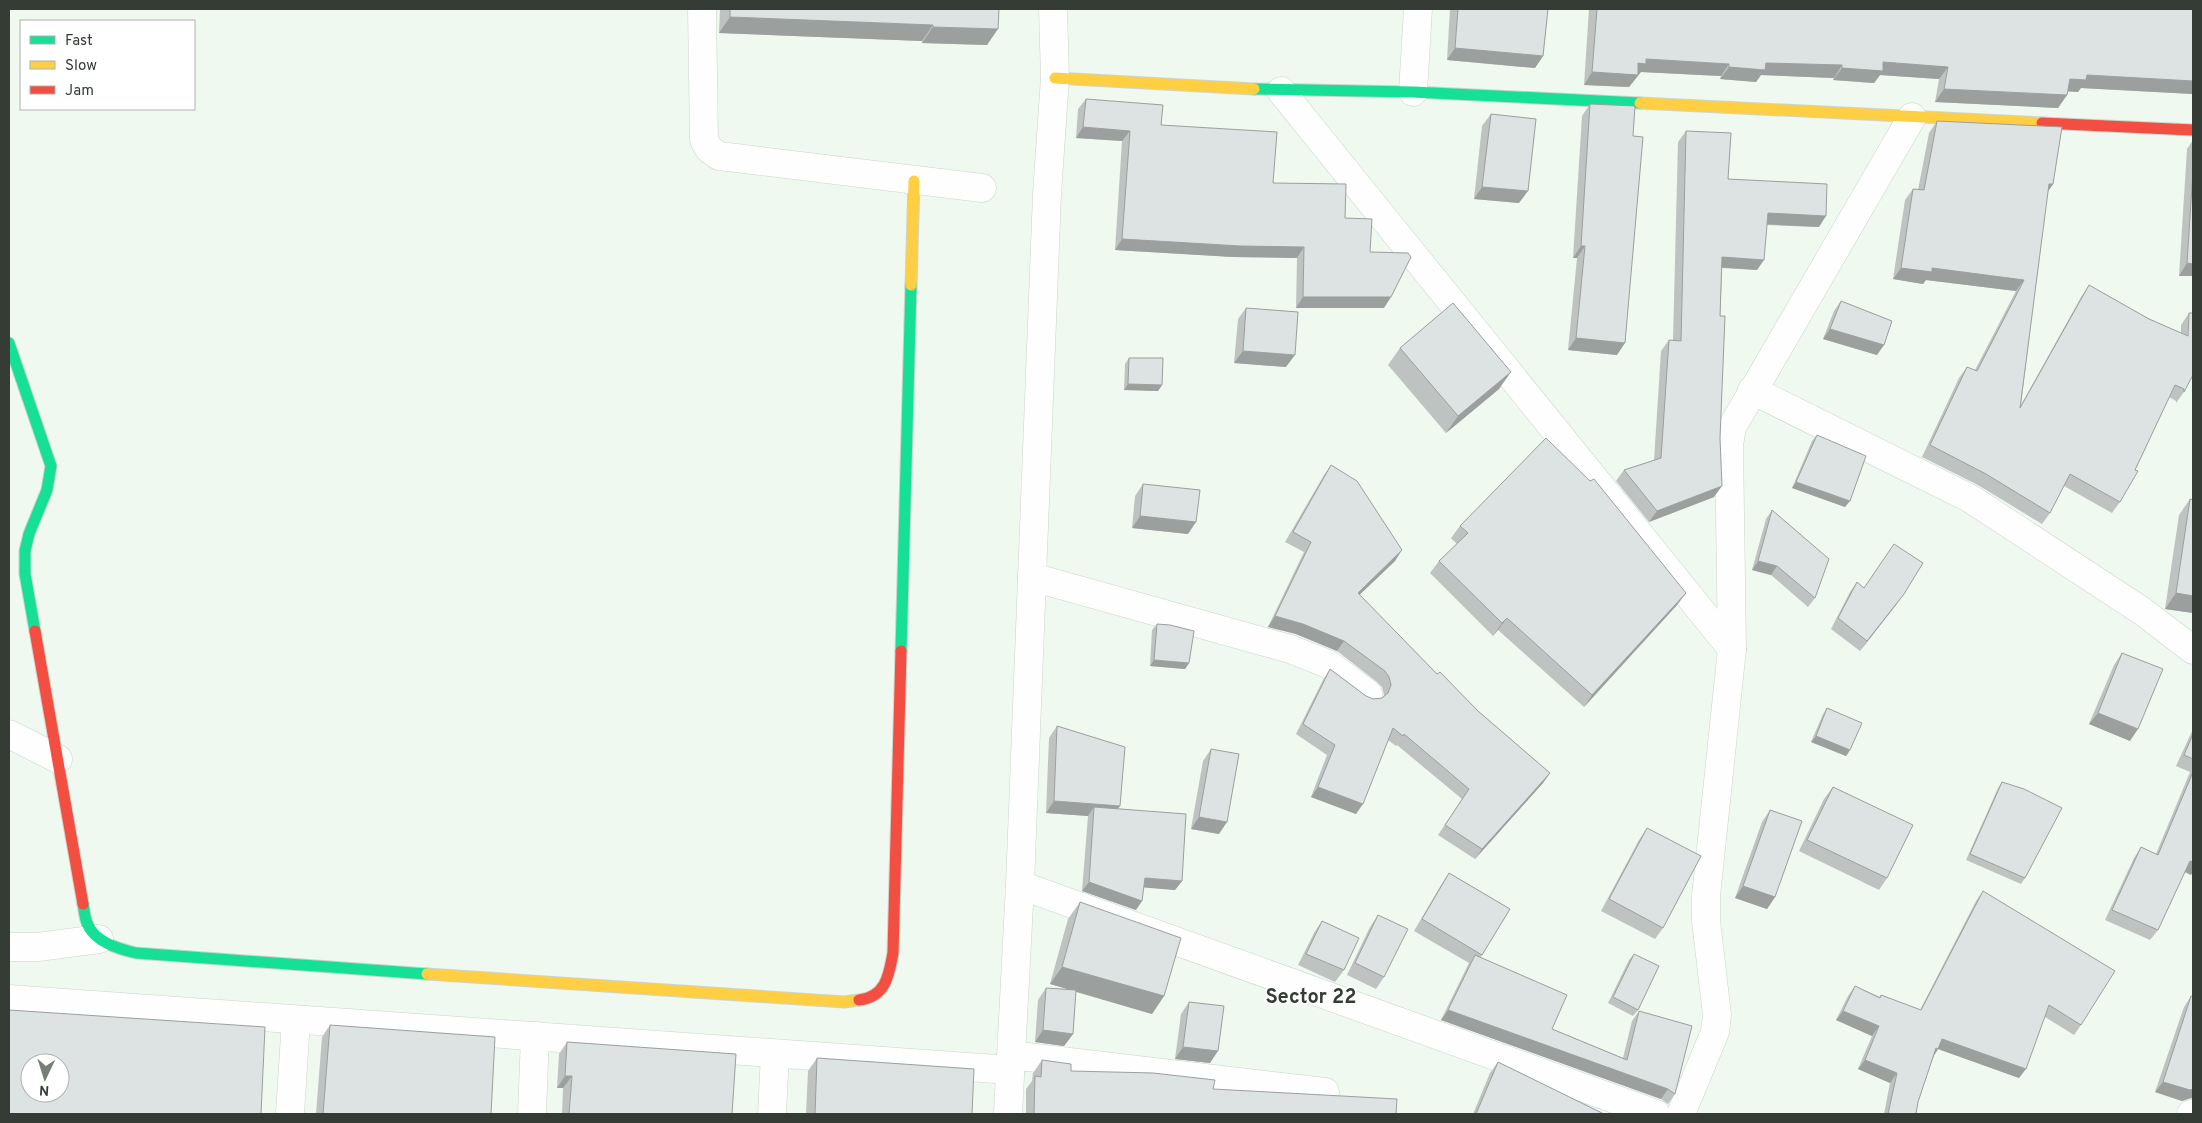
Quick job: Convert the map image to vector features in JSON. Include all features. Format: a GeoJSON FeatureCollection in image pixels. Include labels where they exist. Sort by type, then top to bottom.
{"type":"FeatureCollection","features":[{"type":"Feature","properties":{"kind":"street"},"geometry":{"type":"LineString","coordinates":[[702,9],[704,140],[709,149],[719,156],[982,188]]}},
{"type":"Feature","properties":{"kind":"street"},"geometry":{"type":"LineString","coordinates":[[1008,1114],[1020,884],[1047,204],[1055,78],[1053,9]]}},
{"type":"Feature","properties":{"kind":"street"},"geometry":{"type":"LineString","coordinates":[[1414,92],[1418,9]]}},
{"type":"Feature","properties":{"kind":"street"},"geometry":{"type":"LineString","coordinates":[[1055,78],[1281,91],[1414,92],[2193,130]]}},
{"type":"Feature","properties":{"kind":"street"},"geometry":{"type":"LineString","coordinates":[[1281,91],[1732,649]]}},
{"type":"Feature","properties":{"kind":"street"},"geometry":{"type":"LineString","coordinates":[[1681,1114],[1715,1032],[1718,1015],[1706,921],[1706,896],[1732,649],[1730,445],[1732,427],[1912,116]]}},
{"type":"Feature","properties":{"kind":"street"},"geometry":{"type":"LineString","coordinates":[[9,343],[51,466],[52,477],[48,490],[30,530],[24,550],[25,574],[87,924],[99,939],[121,950],[146,956],[844,1002],[870,999],[887,983],[893,953],[914,181]]}},
{"type":"Feature","properties":{"kind":"street"},"geometry":{"type":"LineString","coordinates":[[1752,390],[1971,499],[2142,611],[2193,650]]}},
{"type":"Feature","properties":{"kind":"street"},"geometry":{"type":"LineString","coordinates":[[1032,577],[1290,649],[1328,664],[1368,694]]}},
{"type":"Feature","properties":{"kind":"street"},"geometry":{"type":"LineString","coordinates":[[9,734],[58,759]]}},
{"type":"Feature","properties":{"kind":"street"},"geometry":{"type":"LineString","coordinates":[[1020,884],[1656,1114]]}},
{"type":"Feature","properties":{"kind":"street"},"geometry":{"type":"LineString","coordinates":[[9,947],[38,947],[99,939]]}},
{"type":"Feature","properties":{"kind":"street"},"geometry":{"type":"LineString","coordinates":[[9,999],[775,1054],[1011,1062],[1326,1092]]}},
{"type":"Feature","properties":{"kind":"street"},"geometry":{"type":"LineString","coordinates":[[290,1114],[296,1020]]}},
{"type":"Feature","properties":{"kind":"street"},"geometry":{"type":"LineString","coordinates":[[532,1114],[536,1036]]}},
{"type":"Feature","properties":{"kind":"street"},"geometry":{"type":"LineString","coordinates":[[772,1114],[775,1054]]}},
{"type":"Feature","properties":{"kind":"building"},"geometry":{"type":"Polygon","coordinates":[[[730,9],[999,9],[998,29],[730,17],[730,9]]]}},
{"type":"Feature","properties":{"kind":"building"},"geometry":{"type":"Polygon","coordinates":[[[1458,9],[1548,9],[1543,56],[1455,48],[1458,9]]]}},
{"type":"Feature","properties":{"kind":"building"},"geometry":{"type":"Polygon","coordinates":[[[1597,9],[2193,9],[2193,81],[2087,75],[2086,80],[2070,79],[2067,95],[1944,89],[1948,67],[1883,62],[1883,71],[1842,68],[1842,65],[1766,63],[1765,70],[1729,67],[1729,64],[1646,59],[1646,64],[1638,63],[1638,75],[1592,72],[1597,9]]]}},
{"type":"Feature","properties":{"kind":"building"},"geometry":{"type":"Polygon","coordinates":[[[1086,99],[1163,105],[1161,125],[1277,132],[1273,183],[1346,184],[1345,218],[1372,219],[1370,252],[1408,253],[1411,257],[1391,297],[1303,297],[1304,247],[1240,246],[1122,239],[1130,131],[1083,127],[1086,99]]]}},
{"type":"Feature","properties":{"kind":"building"},"geometry":{"type":"Polygon","coordinates":[[[1590,104],[1635,106],[1633,136],[1643,137],[1625,343],[1576,338],[1585,246],[1581,246],[1590,104]]]}},
{"type":"Feature","properties":{"kind":"building"},"geometry":{"type":"Polygon","coordinates":[[[1491,114],[1536,119],[1528,191],[1482,187],[1491,114]]]}},
{"type":"Feature","properties":{"kind":"building"},"geometry":{"type":"Polygon","coordinates":[[[1937,121],[2062,127],[2053,184],[2049,184],[2020,408],[2089,285],[2149,319],[2188,336],[2189,313],[2193,313],[2193,375],[2184,392],[2184,389],[2175,385],[2135,470],[2138,471],[2120,502],[2070,474],[2050,513],[1986,474],[1930,445],[1967,367],[1977,371],[2024,280],[1932,268],[1932,272],[1901,268],[1913,189],[1924,190],[1937,121]]]}},
{"type":"Feature","properties":{"kind":"building"},"geometry":{"type":"Polygon","coordinates":[[[1686,131],[1731,133],[1728,179],[1827,184],[1826,216],[1768,213],[1764,260],[1722,257],[1720,316],[1725,316],[1720,438],[1722,486],[1657,511],[1624,470],[1661,458],[1669,340],[1681,341],[1686,131]]]}},
{"type":"Feature","properties":{"kind":"building"},"geometry":{"type":"Polygon","coordinates":[[[2193,171],[2193,264],[2187,263],[2193,171]]]}},
{"type":"Feature","properties":{"kind":"building"},"geometry":{"type":"Polygon","coordinates":[[[1841,301],[1892,321],[1884,345],[1830,329],[1841,301]]]}},
{"type":"Feature","properties":{"kind":"building"},"geometry":{"type":"Polygon","coordinates":[[[1453,303],[1511,372],[1458,416],[1400,348],[1453,303]]]}},
{"type":"Feature","properties":{"kind":"building"},"geometry":{"type":"Polygon","coordinates":[[[1246,308],[1298,312],[1295,355],[1243,351],[1246,308]]]}},
{"type":"Feature","properties":{"kind":"building"},"geometry":{"type":"Polygon","coordinates":[[[1129,358],[1163,358],[1162,385],[1128,384],[1129,358]]]}},
{"type":"Feature","properties":{"kind":"building"},"geometry":{"type":"Polygon","coordinates":[[[1817,435],[1866,456],[1850,501],[1796,482],[1817,435]]]}},
{"type":"Feature","properties":{"kind":"building"},"geometry":{"type":"Polygon","coordinates":[[[1546,438],[1590,481],[1594,479],[1686,593],[1592,695],[1507,618],[1502,623],[1439,561],[1468,533],[1460,526],[1546,438]]]}},
{"type":"Feature","properties":{"kind":"building"},"geometry":{"type":"Polygon","coordinates":[[[1331,465],[1357,481],[1402,550],[1358,593],[1437,674],[1440,672],[1478,711],[1550,773],[1482,849],[1445,825],[1469,789],[1404,734],[1403,736],[1393,728],[1363,804],[1318,787],[1335,745],[1303,724],[1330,669],[1366,696],[1373,699],[1382,698],[1388,693],[1391,685],[1385,671],[1344,641],[1303,624],[1275,616],[1311,542],[1293,532],[1331,465]]]}},
{"type":"Feature","properties":{"kind":"building"},"geometry":{"type":"Polygon","coordinates":[[[1143,484],[1200,490],[1196,522],[1140,516],[1143,484]]]}},
{"type":"Feature","properties":{"kind":"building"},"geometry":{"type":"Polygon","coordinates":[[[2190,499],[2193,500],[2193,596],[2176,593],[2190,499]]]}},
{"type":"Feature","properties":{"kind":"building"},"geometry":{"type":"Polygon","coordinates":[[[1772,510],[1829,559],[1815,598],[1777,566],[1758,561],[1772,510]]]}},
{"type":"Feature","properties":{"kind":"building"},"geometry":{"type":"Polygon","coordinates":[[[1894,544],[1923,563],[1904,594],[1867,641],[1838,618],[1857,582],[1864,588],[1894,544]]]}},
{"type":"Feature","properties":{"kind":"building"},"geometry":{"type":"Polygon","coordinates":[[[1157,624],[1194,631],[1189,663],[1154,660],[1157,624]]]}},
{"type":"Feature","properties":{"kind":"building"},"geometry":{"type":"Polygon","coordinates":[[[2122,653],[2163,669],[2138,729],[2098,713],[2122,653]]]}},
{"type":"Feature","properties":{"kind":"building"},"geometry":{"type":"Polygon","coordinates":[[[1827,708],[1862,723],[1850,750],[1816,736],[1827,708]]]}},
{"type":"Feature","properties":{"kind":"building"},"geometry":{"type":"Polygon","coordinates":[[[1057,726],[1125,747],[1120,806],[1054,801],[1057,726]]]}},
{"type":"Feature","properties":{"kind":"building"},"geometry":{"type":"Polygon","coordinates":[[[2193,734],[2193,759],[2184,755],[2193,734]]]}},
{"type":"Feature","properties":{"kind":"building"},"geometry":{"type":"Polygon","coordinates":[[[1211,749],[1239,754],[1227,822],[1199,817],[1211,749]]]}},
{"type":"Feature","properties":{"kind":"building"},"geometry":{"type":"Polygon","coordinates":[[[2193,772],[2193,862],[2190,861],[2158,930],[2112,910],[2141,847],[2158,855],[2193,772]]]}},
{"type":"Feature","properties":{"kind":"building"},"geometry":{"type":"Polygon","coordinates":[[[2002,782],[2024,789],[2062,808],[2025,878],[1970,854],[2002,782]]]}},
{"type":"Feature","properties":{"kind":"building"},"geometry":{"type":"Polygon","coordinates":[[[1833,787],[1913,825],[1887,878],[1807,840],[1833,787]]]}},
{"type":"Feature","properties":{"kind":"building"},"geometry":{"type":"Polygon","coordinates":[[[1094,807],[1186,814],[1182,881],[1145,878],[1142,901],[1089,882],[1094,807]]]}},
{"type":"Feature","properties":{"kind":"building"},"geometry":{"type":"Polygon","coordinates":[[[1770,810],[1802,821],[1775,897],[1743,886],[1770,810]]]}},
{"type":"Feature","properties":{"kind":"building"},"geometry":{"type":"Polygon","coordinates":[[[1647,828],[1701,856],[1663,928],[1609,899],[1647,828]]]}},
{"type":"Feature","properties":{"kind":"building"},"geometry":{"type":"Polygon","coordinates":[[[1449,873],[1510,909],[1482,955],[1422,919],[1449,873]]]}},
{"type":"Feature","properties":{"kind":"building"},"geometry":{"type":"Polygon","coordinates":[[[1983,891],[2115,971],[2081,1025],[2049,1005],[2026,1069],[1942,1039],[1938,1049],[1936,1048],[1918,1102],[1916,1114],[1888,1114],[1897,1073],[1865,1060],[1879,1026],[1843,1011],[1855,986],[1880,998],[1881,995],[1921,1010],[1983,891]]]}},
{"type":"Feature","properties":{"kind":"building"},"geometry":{"type":"Polygon","coordinates":[[[1080,902],[1181,938],[1164,996],[1062,967],[1080,902]]]}},
{"type":"Feature","properties":{"kind":"building"},"geometry":{"type":"Polygon","coordinates":[[[1378,915],[1408,929],[1384,977],[1355,963],[1378,915]]]}},
{"type":"Feature","properties":{"kind":"building"},"geometry":{"type":"Polygon","coordinates":[[[1322,921],[1359,938],[1344,970],[1306,954],[1322,921]]]}},
{"type":"Feature","properties":{"kind":"building"},"geometry":{"type":"Polygon","coordinates":[[[1634,954],[1659,966],[1638,1010],[1613,997],[1634,954]]]}},
{"type":"Feature","properties":{"kind":"building"},"geometry":{"type":"Polygon","coordinates":[[[1475,955],[1567,995],[1552,1029],[1627,1060],[1639,1011],[1692,1026],[1675,1094],[1668,1089],[1448,1010],[1475,955]]]}},
{"type":"Feature","properties":{"kind":"building"},"geometry":{"type":"Polygon","coordinates":[[[1046,988],[1076,990],[1073,1034],[1043,1030],[1046,988]]]}},
{"type":"Feature","properties":{"kind":"building"},"geometry":{"type":"Polygon","coordinates":[[[2191,996],[2193,997],[2193,1089],[2190,1090],[2163,1082],[2191,996]]]}},
{"type":"Feature","properties":{"kind":"building"},"geometry":{"type":"Polygon","coordinates":[[[1189,1002],[1224,1006],[1218,1051],[1183,1047],[1189,1002]]]}},
{"type":"Feature","properties":{"kind":"building"},"geometry":{"type":"Polygon","coordinates":[[[9,1010],[265,1027],[261,1114],[9,1114],[9,1010]]]}},
{"type":"Feature","properties":{"kind":"building"},"geometry":{"type":"Polygon","coordinates":[[[330,1025],[495,1037],[491,1114],[323,1114],[330,1025]]]}},
{"type":"Feature","properties":{"kind":"building"},"geometry":{"type":"Polygon","coordinates":[[[567,1042],[736,1054],[732,1114],[569,1114],[572,1076],[565,1076],[567,1042]]]}},
{"type":"Feature","properties":{"kind":"building"},"geometry":{"type":"Polygon","coordinates":[[[817,1058],[974,1069],[972,1114],[815,1114],[817,1058]]]}},
{"type":"Feature","properties":{"kind":"building"},"geometry":{"type":"Polygon","coordinates":[[[1042,1060],[1071,1064],[1071,1071],[1153,1073],[1215,1080],[1213,1089],[1397,1099],[1396,1114],[1034,1114],[1035,1076],[1041,1077],[1042,1060]]]}},
{"type":"Feature","properties":{"kind":"building"},"geometry":{"type":"Polygon","coordinates":[[[1498,1062],[1604,1114],[1476,1114],[1498,1062]]]}},
{"type":"Feature","properties":{"kind":"traffic: fast"},"geometry":{"type":"LineString","coordinates":[[1254,89],[1413,92],[1640,103]]}},
{"type":"Feature","properties":{"kind":"traffic: fast"},"geometry":{"type":"LineString","coordinates":[[901,651],[911,285]]}},
{"type":"Feature","properties":{"kind":"traffic: fast"},"geometry":{"type":"LineString","coordinates":[[9,343],[51,466],[47,490],[29,534],[25,551],[25,574],[35,631]]}},
{"type":"Feature","properties":{"kind":"traffic: fast"},"geometry":{"type":"LineString","coordinates":[[83,904],[87,923],[95,935],[108,944],[136,953],[427,974]]}},
{"type":"Feature","properties":{"kind":"traffic: slow"},"geometry":{"type":"LineString","coordinates":[[1055,78],[1254,89]]}},
{"type":"Feature","properties":{"kind":"traffic: slow"},"geometry":{"type":"LineString","coordinates":[[1640,103],[2042,123]]}},
{"type":"Feature","properties":{"kind":"traffic: slow"},"geometry":{"type":"LineString","coordinates":[[911,285],[914,181]]}},
{"type":"Feature","properties":{"kind":"traffic: slow"},"geometry":{"type":"LineString","coordinates":[[427,974],[844,1002],[859,1000]]}},
{"type":"Feature","properties":{"kind":"traffic: jam"},"geometry":{"type":"LineString","coordinates":[[2042,123],[2193,130]]}},
{"type":"Feature","properties":{"kind":"traffic: jam"},"geometry":{"type":"LineString","coordinates":[[35,631],[83,904]]}},
{"type":"Feature","properties":{"kind":"traffic: jam"},"geometry":{"type":"LineString","coordinates":[[859,1000],[868,998],[881,990],[888,977],[893,953],[901,651]]}},
{"type":"Feature","properties":{"kind":"district","name":"Sector 22"},"geometry":{"type":"Point","coordinates":[1311,998]}}]}
